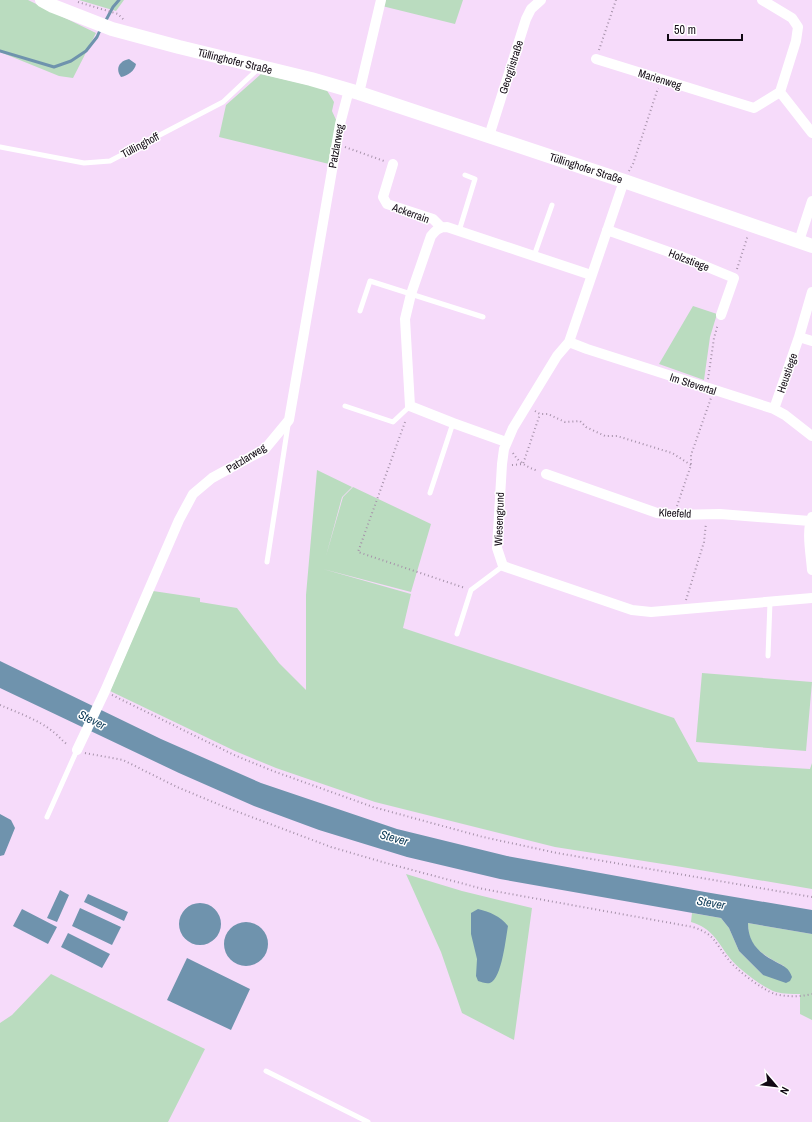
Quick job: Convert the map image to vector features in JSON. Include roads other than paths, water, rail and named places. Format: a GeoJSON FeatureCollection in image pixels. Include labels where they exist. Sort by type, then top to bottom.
{"type":"FeatureCollection","features":[{"type":"Feature","properties":{"kind":"main road","name":"Tüllinghofer Straße"},"geometry":{"type":"LineString","coordinates":[[42,0],[93,23],[112,29],[312,79],[354,91],[806,243]]}},
{"type":"Feature","properties":{"kind":"street"},"geometry":{"type":"LineString","coordinates":[[354,91],[381,0]]}},
{"type":"Feature","properties":{"kind":"street","name":"Georgiistraße"},"geometry":{"type":"LineString","coordinates":[[489,136],[526,20],[531,10],[539,0]]}},
{"type":"Feature","properties":{"kind":"street"},"geometry":{"type":"LineString","coordinates":[[762,0],[792,18],[798,27],[796,41],[780,92],[812,133]]}},
{"type":"Feature","properties":{"kind":"street","name":"Marienweg"},"geometry":{"type":"LineString","coordinates":[[596,59],[754,108],[780,92]]}},
{"type":"Feature","properties":{"kind":"street","name":"Patzlarweg"},"geometry":{"type":"LineString","coordinates":[[79,747],[103,695],[178,520],[193,494],[212,478],[264,449],[289,420],[344,103],[354,91]]}},
{"type":"Feature","properties":{"kind":"street","name":"Ackerrain"},"geometry":{"type":"LineString","coordinates":[[394,164],[383,197],[387,204],[433,219],[441,227]]}},
{"type":"Feature","properties":{"kind":"street","name":"Wiesengrund"},"geometry":{"type":"LineString","coordinates":[[503,566],[497,548],[502,464],[505,445],[526,407],[558,356],[569,342],[624,181]]}},
{"type":"Feature","properties":{"kind":"street"},"geometry":{"type":"LineString","coordinates":[[806,243],[812,201]]}},
{"type":"Feature","properties":{"kind":"street","name":"Ackerrain"},"geometry":{"type":"LineString","coordinates":[[410,406],[405,319],[431,236],[435,231],[441,227],[447,227],[591,275]]}},
{"type":"Feature","properties":{"kind":"street","name":"Holzstiege"},"geometry":{"type":"LineString","coordinates":[[607,230],[684,257],[734,278],[721,315]]}},
{"type":"Feature","properties":{"kind":"street","name":"Heustiege"},"geometry":{"type":"LineString","coordinates":[[774,409],[811,297]]}},
{"type":"Feature","properties":{"kind":"street"},"geometry":{"type":"LineString","coordinates":[[799,337],[812,341]]}},
{"type":"Feature","properties":{"kind":"street","name":"Im Stevertal"},"geometry":{"type":"LineString","coordinates":[[569,342],[587,350],[774,409],[785,415],[812,436]]}},
{"type":"Feature","properties":{"kind":"street"},"geometry":{"type":"LineString","coordinates":[[410,406],[505,445]]}},
{"type":"Feature","properties":{"kind":"street","name":"Kleefeld"},"geometry":{"type":"LineString","coordinates":[[546,474],[657,513],[674,515],[707,514],[811,519],[809,539],[812,570]]}},
{"type":"Feature","properties":{"kind":"street"},"geometry":{"type":"LineString","coordinates":[[503,566],[632,610],[651,612],[812,598]]}},
{"type":"Feature","properties":{"kind":"lane","name":"Tüllinghoff"},"geometry":{"type":"LineString","coordinates":[[0,147],[84,163],[110,161],[223,102],[260,67]]}},
{"type":"Feature","properties":{"kind":"lane"},"geometry":{"type":"LineString","coordinates":[[459,231],[475,179],[465,175]]}},
{"type":"Feature","properties":{"kind":"lane"},"geometry":{"type":"LineString","coordinates":[[534,256],[552,205]]}},
{"type":"Feature","properties":{"kind":"lane"},"geometry":{"type":"LineString","coordinates":[[360,311],[370,281],[483,317]]}},
{"type":"Feature","properties":{"kind":"lane"},"geometry":{"type":"LineString","coordinates":[[345,406],[393,422],[410,406]]}},
{"type":"Feature","properties":{"kind":"lane"},"geometry":{"type":"LineString","coordinates":[[267,562],[289,420]]}},
{"type":"Feature","properties":{"kind":"lane"},"geometry":{"type":"LineString","coordinates":[[430,493],[453,423]]}},
{"type":"Feature","properties":{"kind":"lane"},"geometry":{"type":"LineString","coordinates":[[457,634],[471,590],[503,566]]}},
{"type":"Feature","properties":{"kind":"lane"},"geometry":{"type":"LineString","coordinates":[[768,656],[770,602]]}},
{"type":"Feature","properties":{"kind":"lane"},"geometry":{"type":"LineString","coordinates":[[47,817],[79,747]]}},
{"type":"Feature","properties":{"kind":"lane"},"geometry":{"type":"LineString","coordinates":[[266,1071],[368,1122]]}},
{"type":"Feature","properties":{"kind":"water"},"geometry":{"type":"Polygon","coordinates":[[[129,59],[136,64],[135,67],[126,76],[121,77],[118,71],[120,63],[129,59]]]}},
{"type":"Feature","properties":{"kind":"water","name":"Stever"},"geometry":{"type":"Polygon","coordinates":[[[0,661],[161,739],[261,783],[397,829],[507,856],[812,910],[812,934],[748,923],[752,942],[756,947],[764,955],[788,969],[792,977],[790,981],[786,983],[763,975],[739,951],[729,928],[721,918],[500,879],[407,857],[319,830],[254,806],[179,773],[0,688],[0,661]]]}},
{"type":"Feature","properties":{"kind":"water"},"geometry":{"type":"Polygon","coordinates":[[[0,814],[11,820],[15,828],[4,855],[0,856],[0,814]]]}},
{"type":"Feature","properties":{"kind":"water"},"geometry":{"type":"Polygon","coordinates":[[[60,890],[69,895],[57,922],[47,918],[60,890]]]}},
{"type":"Feature","properties":{"kind":"water"},"geometry":{"type":"Polygon","coordinates":[[[88,894],[128,912],[124,921],[84,902],[88,894]]]}},
{"type":"Feature","properties":{"kind":"water"},"geometry":{"type":"Polygon","coordinates":[[[196,903],[204,903],[215,909],[221,920],[221,928],[215,939],[204,945],[196,945],[185,939],[179,928],[179,920],[185,909],[196,903]]]}},
{"type":"Feature","properties":{"kind":"water"},"geometry":{"type":"Polygon","coordinates":[[[80,908],[121,927],[112,945],[72,926],[80,908]]]}},
{"type":"Feature","properties":{"kind":"water"},"geometry":{"type":"Polygon","coordinates":[[[22,909],[57,927],[48,944],[13,926],[22,909]]]}},
{"type":"Feature","properties":{"kind":"water"},"geometry":{"type":"Polygon","coordinates":[[[478,909],[494,915],[508,926],[505,947],[498,974],[490,983],[478,981],[476,976],[477,959],[471,934],[471,913],[478,909]]]}},
{"type":"Feature","properties":{"kind":"water"},"geometry":{"type":"Polygon","coordinates":[[[246,922],[258,926],[264,932],[268,944],[264,956],[258,962],[246,966],[234,962],[228,956],[224,944],[228,932],[234,926],[246,922]]]}},
{"type":"Feature","properties":{"kind":"water"},"geometry":{"type":"Polygon","coordinates":[[[68,933],[110,954],[102,968],[61,947],[68,933]]]}},
{"type":"Feature","properties":{"kind":"water"},"geometry":{"type":"Polygon","coordinates":[[[187,958],[250,989],[231,1030],[167,1000],[187,958]]]}},
{"type":"Feature","properties":{"kind":"waterway"},"geometry":{"type":"LineString","coordinates":[[105,22],[113,7],[119,0]]}},
{"type":"Feature","properties":{"kind":"waterway"},"geometry":{"type":"LineString","coordinates":[[0,51],[54,67],[71,61],[86,51],[97,37],[101,28]]}}]}
